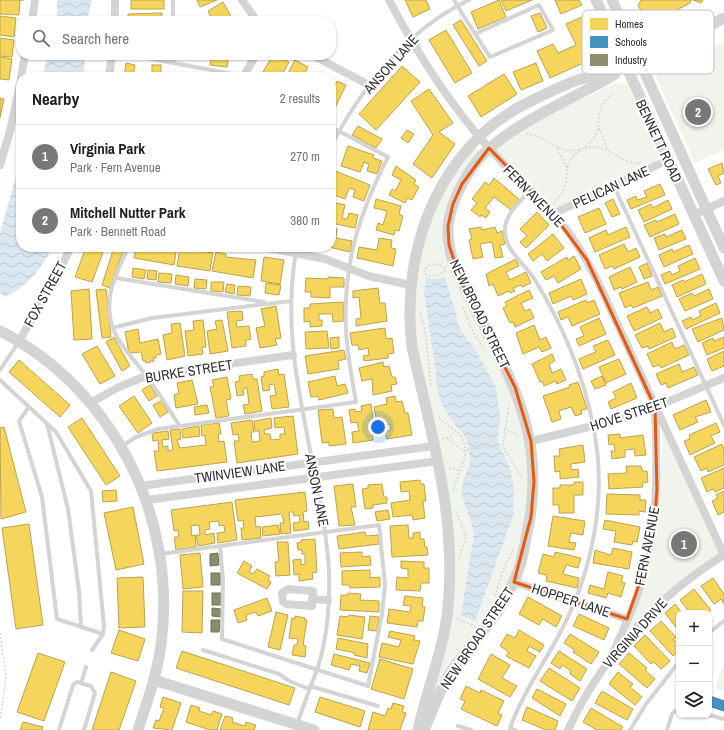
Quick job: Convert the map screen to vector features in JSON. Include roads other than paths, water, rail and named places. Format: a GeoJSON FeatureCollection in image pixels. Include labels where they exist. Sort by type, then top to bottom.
{"type":"FeatureCollection","features":[{"type":"Feature","properties":{"kind":"street"},"geometry":{"type":"LineString","coordinates":[[33,16],[36,0]]}},
{"type":"Feature","properties":{"kind":"street"},"geometry":{"type":"LineString","coordinates":[[115,0],[115,16]]}},
{"type":"Feature","properties":{"kind":"street"},"geometry":{"type":"LineString","coordinates":[[242,0],[253,16]]}},
{"type":"Feature","properties":{"kind":"street","name":"FERN AVENUE"},"geometry":{"type":"LineString","coordinates":[[389,0],[410,40],[479,137],[529,192],[553,214],[570,235],[598,282],[724,555]]}},
{"type":"Feature","properties":{"kind":"street","name":"BENNETT ROAD"},"geometry":{"type":"LineString","coordinates":[[596,0],[600,10]]}},
{"type":"Feature","properties":{"kind":"street","name":"BENNETT ROAD"},"geometry":{"type":"LineString","coordinates":[[612,0],[616,10]]}},
{"type":"Feature","properties":{"kind":"street"},"geometry":{"type":"LineString","coordinates":[[714,23],[724,18]]}},
{"type":"Feature","properties":{"kind":"street"},"geometry":{"type":"LineString","coordinates":[[22,72],[24,60]]}},
{"type":"Feature","properties":{"kind":"street"},"geometry":{"type":"LineString","coordinates":[[110,72],[111,60]]}},
{"type":"Feature","properties":{"kind":"street"},"geometry":{"type":"LineString","coordinates":[[246,72],[253,60]]}},
{"type":"Feature","properties":{"kind":"street"},"geometry":{"type":"LineString","coordinates":[[322,60],[369,85]]}},
{"type":"Feature","properties":{"kind":"street","name":"NEW BROAD STREET"},"geometry":{"type":"LineString","coordinates":[[418,730],[442,643],[448,607],[450,565],[446,500],[436,443],[412,347],[409,324],[410,285],[416,249],[434,201],[447,178],[479,137],[508,113],[532,100],[580,79],[599,74]]}},
{"type":"Feature","properties":{"kind":"street","name":"NEW BROAD STREET"},"geometry":{"type":"LineString","coordinates":[[424,730],[450,674],[492,620],[514,582],[531,517],[534,482],[530,438],[524,412],[514,387],[461,281],[449,245],[448,226],[453,204],[462,184],[475,164],[489,148],[515,129],[584,93],[615,74]]}},
{"type":"Feature","properties":{"kind":"street","name":"BENNETT ROAD"},"geometry":{"type":"LineString","coordinates":[[629,74],[724,281]]}},
{"type":"Feature","properties":{"kind":"street","name":"BENNETT ROAD"},"geometry":{"type":"LineString","coordinates":[[644,74],[724,248]]}},
{"type":"Feature","properties":{"kind":"street"},"geometry":{"type":"LineString","coordinates":[[0,165],[10,131],[16,102]]}},
{"type":"Feature","properties":{"kind":"street","name":"PELICAN LANE"},"geometry":{"type":"LineString","coordinates":[[553,214],[668,160]]}},
{"type":"Feature","properties":{"kind":"street"},"geometry":{"type":"LineString","coordinates":[[693,215],[724,201]]}},
{"type":"Feature","properties":{"kind":"street","name":"FOX STREET"},"geometry":{"type":"LineString","coordinates":[[19,341],[52,285],[68,252]]}},
{"type":"Feature","properties":{"kind":"street"},"geometry":{"type":"LineString","coordinates":[[302,252],[381,279],[410,285]]}},
{"type":"Feature","properties":{"kind":"street"},"geometry":{"type":"LineString","coordinates":[[0,331],[19,341],[44,358],[90,403],[122,446],[146,500],[160,554],[163,583],[163,614],[161,645],[154,680],[138,730]]}},
{"type":"Feature","properties":{"kind":"street","name":"BURKE STREET"},"geometry":{"type":"LineString","coordinates":[[90,403],[119,386],[146,376],[293,355]]}},
{"type":"Feature","properties":{"kind":"street","name":"HOVE STREET"},"geometry":{"type":"LineString","coordinates":[[530,438],[593,427],[655,407],[724,378]]}},
{"type":"Feature","properties":{"kind":"street","name":"FERN AVENUE"},"geometry":{"type":"LineString","coordinates":[[612,655],[643,575],[654,527],[657,490],[655,407]]}},
{"type":"Feature","properties":{"kind":"street","name":"TWINVIEW LANE"},"geometry":{"type":"LineString","coordinates":[[140,486],[436,443]]}},
{"type":"Feature","properties":{"kind":"street","name":"TWINVIEW LANE"},"geometry":{"type":"LineString","coordinates":[[146,500],[438,461]]}},
{"type":"Feature","properties":{"kind":"street","name":"VIRGINIA DRIVE"},"geometry":{"type":"LineString","coordinates":[[568,730],[591,686],[612,655],[657,606],[687,580],[724,555]]}},
{"type":"Feature","properties":{"kind":"street","name":"HOPPER LANE"},"geometry":{"type":"LineString","coordinates":[[514,582],[627,619]]}},
{"type":"Feature","properties":{"kind":"street"},"geometry":{"type":"LineString","coordinates":[[312,599],[328,600]]}},
{"type":"Feature","properties":{"kind":"street"},"geometry":{"type":"LineString","coordinates":[[154,680],[296,727],[314,730]]}},
{"type":"Feature","properties":{"kind":"lane"},"geometry":{"type":"LineString","coordinates":[[172,0],[173,16]]}},
{"type":"Feature","properties":{"kind":"lane"},"geometry":{"type":"LineString","coordinates":[[454,0],[457,6],[475,34],[490,57],[553,30],[539,5],[475,34]]}},
{"type":"Feature","properties":{"kind":"lane","name":"ANSON LANE"},"geometry":{"type":"LineString","coordinates":[[336,137],[369,85],[410,40],[428,25],[469,0]]}},
{"type":"Feature","properties":{"kind":"lane"},"geometry":{"type":"LineString","coordinates":[[158,60],[222,72]]}},
{"type":"Feature","properties":{"kind":"lane"},"geometry":{"type":"LineString","coordinates":[[122,446],[147,433],[179,425],[356,402],[346,330],[348,268],[363,209],[388,157],[336,130]]}},
{"type":"Feature","properties":{"kind":"lane"},"geometry":{"type":"LineString","coordinates":[[614,186],[724,425]]}},
{"type":"Feature","properties":{"kind":"lane"},"geometry":{"type":"LineString","coordinates":[[512,729],[521,701],[559,635],[574,602],[592,550],[596,524],[598,471],[593,427],[582,381],[566,340],[535,280],[512,251],[505,234],[506,225],[510,214],[529,192]]}},
{"type":"Feature","properties":{"kind":"lane"},"geometry":{"type":"LineString","coordinates":[[126,252],[110,295],[110,318],[112,328],[123,348],[146,376],[179,425]]}},
{"type":"Feature","properties":{"kind":"lane","name":"ANSON LANE"},"geometry":{"type":"LineString","coordinates":[[296,252],[290,301],[293,355],[301,409],[325,532],[329,572],[326,623],[317,669],[296,727]]}},
{"type":"Feature","properties":{"kind":"lane"},"geometry":{"type":"LineString","coordinates":[[116,278],[270,303]]}},
{"type":"Feature","properties":{"kind":"lane"},"geometry":{"type":"LineString","coordinates":[[112,328],[152,318],[290,301]]}},
{"type":"Feature","properties":{"kind":"lane"},"geometry":{"type":"LineString","coordinates":[[0,370],[19,341]]}},
{"type":"Feature","properties":{"kind":"lane"},"geometry":{"type":"LineString","coordinates":[[0,380],[56,432],[91,492],[104,626],[103,634],[92,650]]}},
{"type":"Feature","properties":{"kind":"lane"},"geometry":{"type":"LineString","coordinates":[[29,407],[19,421],[42,497],[58,619],[103,634]]}},
{"type":"Feature","properties":{"kind":"lane"},"geometry":{"type":"LineString","coordinates":[[47,424],[68,509],[81,627]]}},
{"type":"Feature","properties":{"kind":"lane"},"geometry":{"type":"LineString","coordinates":[[160,554],[220,546],[325,532],[379,525],[385,584],[382,614],[368,686],[222,639],[223,579],[220,546]]}},
{"type":"Feature","properties":{"kind":"lane"},"geometry":{"type":"LineString","coordinates":[[712,631],[724,621]]}},
{"type":"Feature","properties":{"kind":"lane"},"geometry":{"type":"LineString","coordinates":[[203,650],[279,674],[289,681],[310,688],[378,706]]}},
{"type":"Feature","properties":{"kind":"lane"},"geometry":{"type":"LineString","coordinates":[[630,730],[646,704],[676,666]]}},
{"type":"Feature","properties":{"kind":"lane"},"geometry":{"type":"LineString","coordinates":[[81,683],[86,667]]}},
{"type":"Feature","properties":{"kind":"lane"},"geometry":{"type":"LineString","coordinates":[[60,730],[73,685],[77,682],[91,686],[95,693],[84,730]]}},
{"type":"Feature","properties":{"kind":"lane"},"geometry":{"type":"LineString","coordinates":[[667,730],[672,714],[676,711]]}},
{"type":"Feature","properties":{"kind":"lane"},"geometry":{"type":"LineString","coordinates":[[712,716],[724,719]]}},
{"type":"Feature","properties":{"kind":"lane"},"geometry":{"type":"LineString","coordinates":[[458,726],[471,730]]}},
{"type":"Feature","properties":{"kind":"water"},"geometry":{"type":"Polygon","coordinates":[[[57,0],[92,0],[88,16],[57,16],[57,0]]]}},
{"type":"Feature","properties":{"kind":"water"},"geometry":{"type":"Polygon","coordinates":[[[47,60],[85,60],[84,72],[43,72],[47,60]]]}},
{"type":"Feature","properties":{"kind":"water"},"geometry":{"type":"Polygon","coordinates":[[[16,176],[16,252],[50,252],[34,276],[22,287],[5,297],[0,293],[0,233],[16,176]]]}},
{"type":"Feature","properties":{"kind":"water"},"geometry":{"type":"Polygon","coordinates":[[[426,277],[435,279],[445,277],[461,331],[477,352],[496,387],[500,417],[498,442],[510,468],[514,489],[513,516],[475,621],[461,615],[474,532],[461,493],[464,478],[470,463],[469,446],[462,432],[451,420],[442,405],[437,388],[424,293],[426,277]]]}},
{"type":"Feature","properties":{"kind":"place","name":"Mitchell Nutter Park"},"geometry":{"type":"Point","coordinates":[698,112]}},
{"type":"Feature","properties":{"kind":"place","name":"Virginia Park"},"geometry":{"type":"Point","coordinates":[684,544]}}]}
